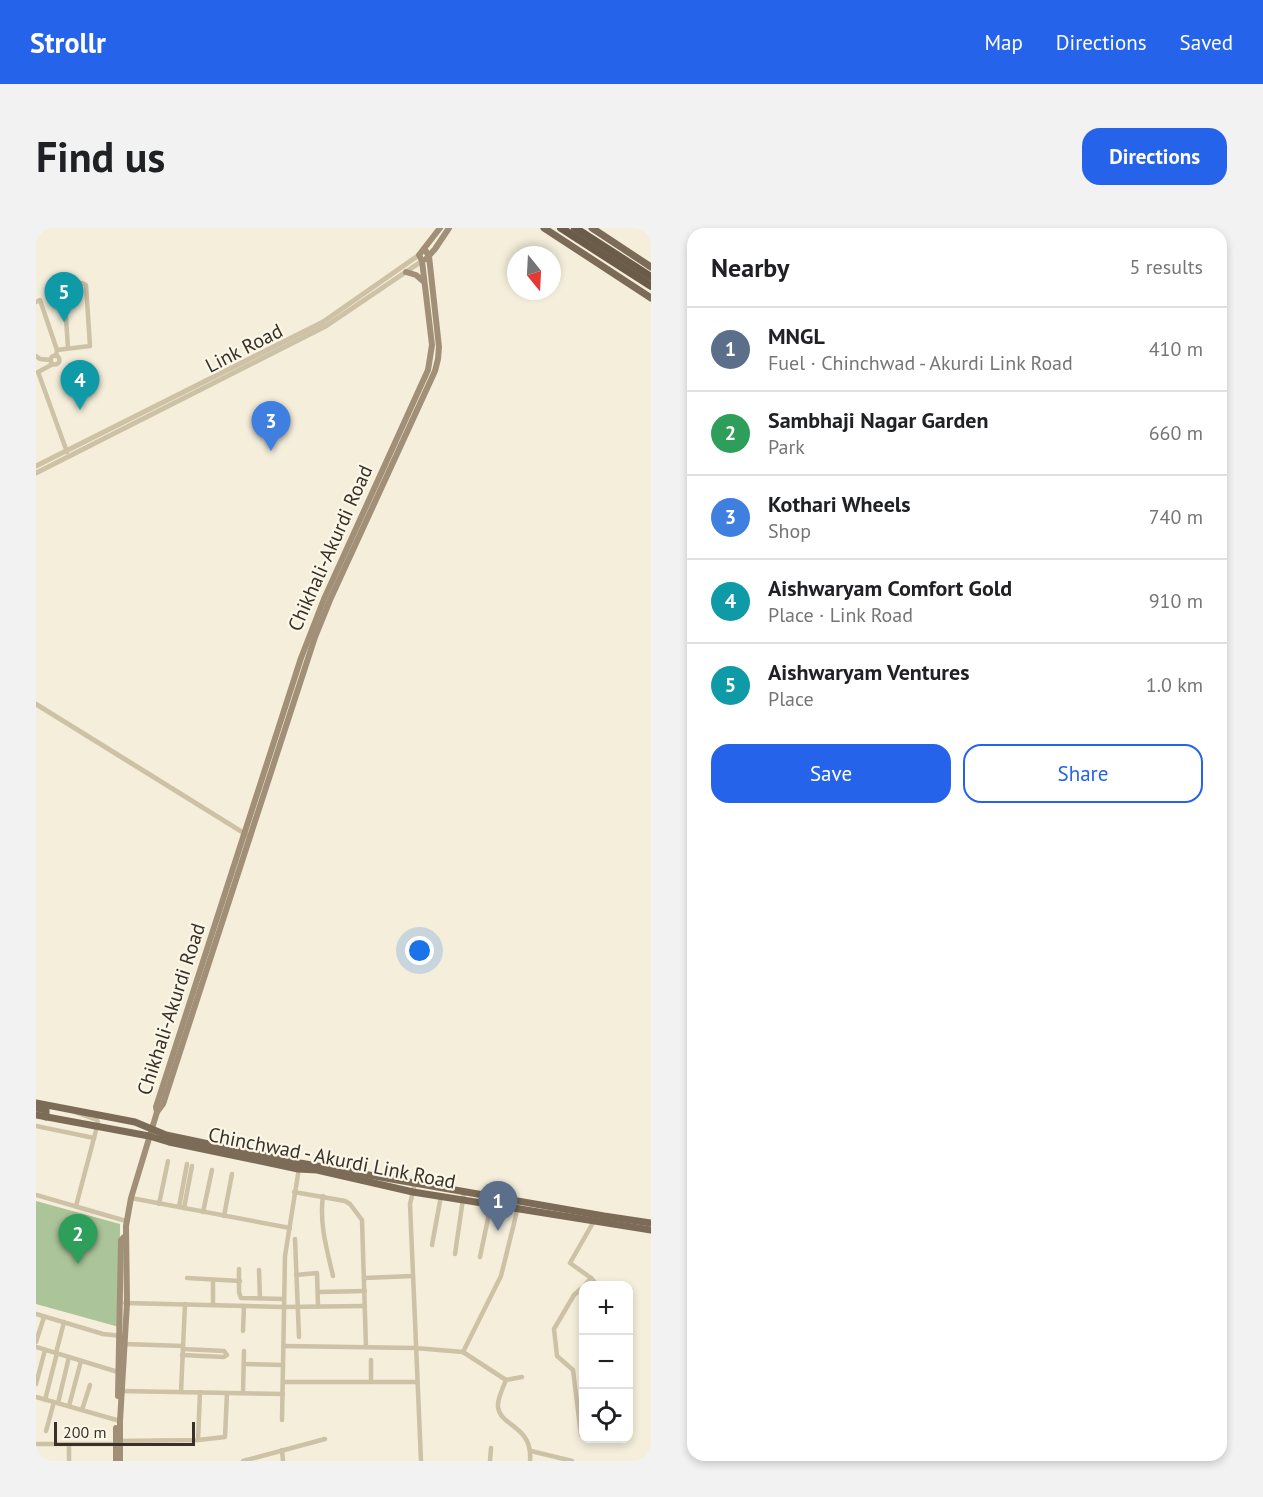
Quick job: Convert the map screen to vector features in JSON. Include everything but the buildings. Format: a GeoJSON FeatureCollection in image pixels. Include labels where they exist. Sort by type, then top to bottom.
{"type":"FeatureCollection","features":[{"type":"Feature","properties":{"kind":"highway"},"geometry":{"type":"LineString","coordinates":[[561,228],[651,286]]}},
{"type":"Feature","properties":{"kind":"highway"},"geometry":{"type":"LineString","coordinates":[[575,228],[651,277]]}},
{"type":"Feature","properties":{"kind":"main road","name":"Link Road"},"geometry":{"type":"LineString","coordinates":[[421,258],[449,228]]}},
{"type":"Feature","properties":{"kind":"main road"},"geometry":{"type":"LineString","coordinates":[[544,228],[651,298]]}},
{"type":"Feature","properties":{"kind":"main road"},"geometry":{"type":"LineString","coordinates":[[592,228],[650,266]]}},
{"type":"Feature","properties":{"kind":"main road","name":"Link Road"},"geometry":{"type":"LineString","coordinates":[[427,253],[440,229]]}},
{"type":"Feature","properties":{"kind":"main road","name":"Chikhali-Akurdi Road"},"geometry":{"type":"LineString","coordinates":[[310,642],[435,371],[439,347],[427,253]]}},
{"type":"Feature","properties":{"kind":"main road","name":"Chikhali-Akurdi Road"},"geometry":{"type":"LineString","coordinates":[[125,1236],[131,1198],[150,1132],[157,1112],[163,1104],[246,834],[310,642],[428,370],[432,345],[421,258]]}},
{"type":"Feature","properties":{"kind":"main road"},"geometry":{"type":"LineString","coordinates":[[406,272],[422,278],[424,284]]}},
{"type":"Feature","properties":{"kind":"main road"},"geometry":{"type":"LineString","coordinates":[[36,1103],[135,1122],[150,1132]]}},
{"type":"Feature","properties":{"kind":"main road"},"geometry":{"type":"LineString","coordinates":[[36,1108],[46,1110],[46,1117]]}},
{"type":"Feature","properties":{"kind":"main road"},"geometry":{"type":"LineString","coordinates":[[36,1115],[97,1126],[150,1132]]}},
{"type":"Feature","properties":{"kind":"main road","name":"Chinchwad - Akurdi Link Road"},"geometry":{"type":"LineString","coordinates":[[150,1132],[299,1166],[414,1188],[651,1223]]}},
{"type":"Feature","properties":{"kind":"main road","name":"Chinchwad - Akurdi Link Road"},"geometry":{"type":"LineString","coordinates":[[414,1188],[441,1196],[464,1196],[491,1204],[518,1205],[651,1230]]}},
{"type":"Feature","properties":{"kind":"main road"},"geometry":{"type":"LineString","coordinates":[[118,1461],[124,1344],[119,1302],[121,1240],[125,1236]]}},
{"type":"Feature","properties":{"kind":"main road"},"geometry":{"type":"LineString","coordinates":[[120,1391],[118,1372],[127,1303],[125,1236]]}},
{"type":"Feature","properties":{"kind":"street","name":"Link Road"},"geometry":{"type":"LineString","coordinates":[[364,295],[406,272],[421,258]]}},
{"type":"Feature","properties":{"kind":"street","name":"Link Road"},"geometry":{"type":"LineString","coordinates":[[36,466],[68,453],[326,326],[364,295],[421,258]]}},
{"type":"Feature","properties":{"kind":"street"},"geometry":{"type":"LineString","coordinates":[[56,353],[68,348],[90,346],[86,285],[82,283],[66,284],[64,288],[68,348]]}},
{"type":"Feature","properties":{"kind":"street"},"geometry":{"type":"LineString","coordinates":[[36,302],[40,300],[59,363],[36,356]]}},
{"type":"Feature","properties":{"kind":"street"},"geometry":{"type":"LineString","coordinates":[[52,362],[37,370],[68,453]]}},
{"type":"Feature","properties":{"kind":"street","name":"Link Road"},"geometry":{"type":"LineString","coordinates":[[36,473],[68,453]]}},
{"type":"Feature","properties":{"kind":"street"},"geometry":{"type":"LineString","coordinates":[[36,704],[246,834]]}},
{"type":"Feature","properties":{"kind":"street"},"geometry":{"type":"LineString","coordinates":[[74,1110],[82,1116],[97,1120],[76,1206]]}},
{"type":"Feature","properties":{"kind":"street"},"geometry":{"type":"LineString","coordinates":[[36,1126],[94,1138]]}},
{"type":"Feature","properties":{"kind":"street"},"geometry":{"type":"LineString","coordinates":[[159,1203],[168,1161]]}},
{"type":"Feature","properties":{"kind":"street"},"geometry":{"type":"LineString","coordinates":[[181,1208],[190,1165]]}},
{"type":"Feature","properties":{"kind":"street"},"geometry":{"type":"LineString","coordinates":[[282,1420],[285,1256],[299,1166]]}},
{"type":"Feature","properties":{"kind":"street"},"geometry":{"type":"LineString","coordinates":[[203,1212],[212,1170]]}},
{"type":"Feature","properties":{"kind":"street"},"geometry":{"type":"LineString","coordinates":[[224,1216],[232,1174]]}},
{"type":"Feature","properties":{"kind":"street"},"geometry":{"type":"LineString","coordinates":[[414,1188],[410,1204],[421,1461]]}},
{"type":"Feature","properties":{"kind":"street"},"geometry":{"type":"LineString","coordinates":[[294,1192],[345,1201],[359,1214],[363,1226],[366,1347]]}},
{"type":"Feature","properties":{"kind":"street"},"geometry":{"type":"LineString","coordinates":[[36,1195],[126,1221]]}},
{"type":"Feature","properties":{"kind":"street"},"geometry":{"type":"LineString","coordinates":[[323,1196],[323,1228],[333,1276]]}},
{"type":"Feature","properties":{"kind":"street"},"geometry":{"type":"LineString","coordinates":[[432,1245],[441,1196]]}},
{"type":"Feature","properties":{"kind":"street"},"geometry":{"type":"LineString","coordinates":[[455,1254],[464,1196]]}},
{"type":"Feature","properties":{"kind":"street"},"geometry":{"type":"LineString","coordinates":[[131,1198],[290,1228]]}},
{"type":"Feature","properties":{"kind":"street"},"geometry":{"type":"LineString","coordinates":[[480,1257],[491,1204]]}},
{"type":"Feature","properties":{"kind":"street"},"geometry":{"type":"LineString","coordinates":[[463,1352],[501,1276],[518,1205]]}},
{"type":"Feature","properties":{"kind":"street"},"geometry":{"type":"LineString","coordinates":[[594,1221],[570,1263],[594,1281]]}},
{"type":"Feature","properties":{"kind":"street"},"geometry":{"type":"LineString","coordinates":[[295,1239],[299,1337]]}},
{"type":"Feature","properties":{"kind":"street"},"geometry":{"type":"LineString","coordinates":[[239,1269],[241,1298],[284,1299]]}},
{"type":"Feature","properties":{"kind":"street"},"geometry":{"type":"LineString","coordinates":[[259,1270],[260,1298]]}},
{"type":"Feature","properties":{"kind":"street"},"geometry":{"type":"LineString","coordinates":[[296,1275],[316,1273],[318,1306]]}},
{"type":"Feature","properties":{"kind":"street"},"geometry":{"type":"LineString","coordinates":[[364,1278],[413,1276]]}},
{"type":"Feature","properties":{"kind":"street"},"geometry":{"type":"LineString","coordinates":[[187,1278],[240,1281]]}},
{"type":"Feature","properties":{"kind":"street"},"geometry":{"type":"LineString","coordinates":[[213,1280],[213,1305]]}},
{"type":"Feature","properties":{"kind":"street"},"geometry":{"type":"LineString","coordinates":[[579,1290],[574,1295],[554,1335],[557,1356],[573,1370],[579,1419]]}},
{"type":"Feature","properties":{"kind":"street"},"geometry":{"type":"LineString","coordinates":[[353,1291],[353,1305]]}},
{"type":"Feature","properties":{"kind":"street"},"geometry":{"type":"LineString","coordinates":[[318,1292],[365,1291]]}},
{"type":"Feature","properties":{"kind":"street"},"geometry":{"type":"LineString","coordinates":[[119,1302],[284,1307],[365,1305]]}},
{"type":"Feature","properties":{"kind":"street"},"geometry":{"type":"LineString","coordinates":[[181,1392],[185,1304]]}},
{"type":"Feature","properties":{"kind":"street"},"geometry":{"type":"LineString","coordinates":[[243,1331],[244,1306]]}},
{"type":"Feature","properties":{"kind":"street"},"geometry":{"type":"LineString","coordinates":[[36,1314],[103,1334],[122,1336]]}},
{"type":"Feature","properties":{"kind":"street"},"geometry":{"type":"LineString","coordinates":[[36,1342],[44,1317]]}},
{"type":"Feature","properties":{"kind":"street"},"geometry":{"type":"LineString","coordinates":[[45,1400],[64,1322]]}},
{"type":"Feature","properties":{"kind":"street"},"geometry":{"type":"LineString","coordinates":[[124,1344],[224,1352],[227,1355],[226,1357],[183,1350]]}},
{"type":"Feature","properties":{"kind":"street"},"geometry":{"type":"LineString","coordinates":[[36,1347],[118,1372]]}},
{"type":"Feature","properties":{"kind":"street"},"geometry":{"type":"LineString","coordinates":[[284,1347],[415,1348],[463,1352],[506,1380],[522,1377]]}},
{"type":"Feature","properties":{"kind":"street"},"geometry":{"type":"LineString","coordinates":[[36,1384],[45,1350]]}},
{"type":"Feature","properties":{"kind":"street"},"geometry":{"type":"LineString","coordinates":[[243,1393],[244,1351]]}},
{"type":"Feature","properties":{"kind":"street"},"geometry":{"type":"LineString","coordinates":[[46,1431],[69,1357]]}},
{"type":"Feature","properties":{"kind":"street"},"geometry":{"type":"LineString","coordinates":[[371,1360],[371,1382]]}},
{"type":"Feature","properties":{"kind":"street"},"geometry":{"type":"LineString","coordinates":[[69,1406],[81,1361]]}},
{"type":"Feature","properties":{"kind":"street"},"geometry":{"type":"LineString","coordinates":[[244,1364],[283,1365]]}},
{"type":"Feature","properties":{"kind":"street"},"geometry":{"type":"LineString","coordinates":[[506,1380],[497,1405],[499,1412],[529,1440],[530,1461]]}},
{"type":"Feature","properties":{"kind":"street"},"geometry":{"type":"LineString","coordinates":[[283,1382],[416,1382]]}},
{"type":"Feature","properties":{"kind":"street"},"geometry":{"type":"LineString","coordinates":[[82,1410],[90,1385]]}},
{"type":"Feature","properties":{"kind":"street"},"geometry":{"type":"LineString","coordinates":[[120,1391],[282,1394]]}},
{"type":"Feature","properties":{"kind":"street"},"geometry":{"type":"LineString","coordinates":[[198,1440],[200,1392]]}},
{"type":"Feature","properties":{"kind":"street"},"geometry":{"type":"LineString","coordinates":[[36,1443],[198,1440],[225,1437],[227,1393]]}},
{"type":"Feature","properties":{"kind":"street"},"geometry":{"type":"LineString","coordinates":[[36,1397],[119,1420]]}},
{"type":"Feature","properties":{"kind":"street"},"geometry":{"type":"LineString","coordinates":[[244,1461],[325,1439]]}},
{"type":"Feature","properties":{"kind":"street"},"geometry":{"type":"LineString","coordinates":[[69,1444],[69,1461]]}},
{"type":"Feature","properties":{"kind":"street"},"geometry":{"type":"LineString","coordinates":[[490,1461],[491,1448]]}},
{"type":"Feature","properties":{"kind":"street"},"geometry":{"type":"LineString","coordinates":[[282,1450],[283,1461]]}},
{"type":"Feature","properties":{"kind":"street"},"geometry":{"type":"LineString","coordinates":[[531,1451],[572,1461]]}},
{"type":"Feature","properties":{"kind":"green space"},"geometry":{"type":"Polygon","coordinates":[[[36,1201],[120,1224],[119,1327],[36,1304],[36,1201]]]}},
{"type":"Feature","properties":{"kind":"place","name":"Aishwaryam Ventures"},"geometry":{"type":"Point","coordinates":[64,322]}},
{"type":"Feature","properties":{"kind":"place","name":"Aishwaryam Comfort Gold"},"geometry":{"type":"Point","coordinates":[80,410]}},
{"type":"Feature","properties":{"kind":"place","name":"Kothari Wheels"},"geometry":{"type":"Point","coordinates":[271,451]}},
{"type":"Feature","properties":{"kind":"place","name":"MNGL"},"geometry":{"type":"Point","coordinates":[498,1231]}},
{"type":"Feature","properties":{"kind":"place","name":"Sambhaji Nagar Garden"},"geometry":{"type":"Point","coordinates":[78,1264]}}]}
